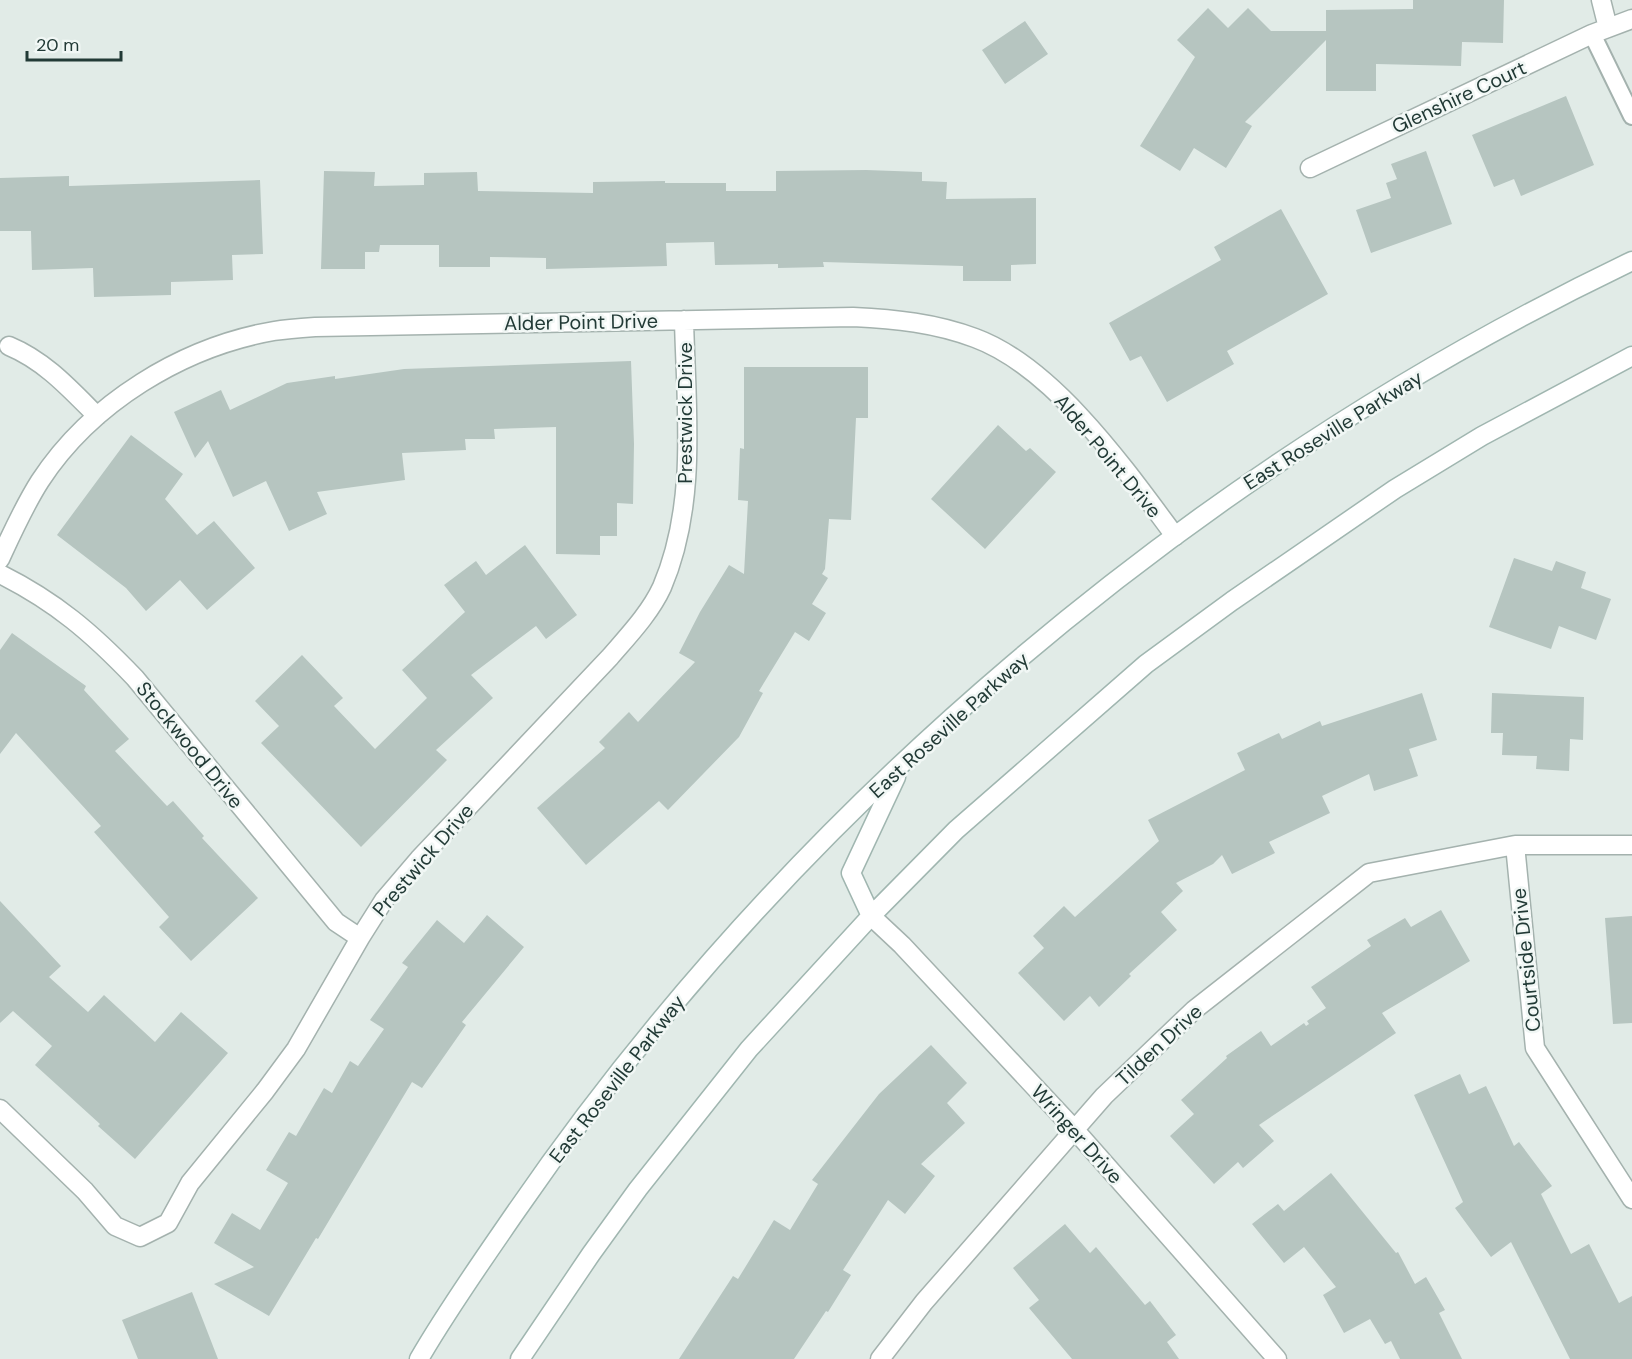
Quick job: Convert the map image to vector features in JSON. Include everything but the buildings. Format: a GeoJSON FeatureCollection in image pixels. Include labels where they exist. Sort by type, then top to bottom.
{"type":"FeatureCollection","features":[{"type":"Feature","properties":{"kind":"street"},"geometry":{"type":"LineString","coordinates":[[1600,0],[1600,31]]}},
{"type":"Feature","properties":{"kind":"street","name":"Glenshire Court"},"geometry":{"type":"LineString","coordinates":[[1310,168],[1600,31],[1632,19]]}},
{"type":"Feature","properties":{"kind":"street","name":"East Roseville Parkway"},"geometry":{"type":"LineString","coordinates":[[418,1359],[527,1195],[627,1061],[748,920],[902,764],[989,684],[1174,536],[1253,479],[1364,408],[1517,318],[1632,261]]}},
{"type":"Feature","properties":{"kind":"street","name":"Alder Point Drive"},"geometry":{"type":"LineString","coordinates":[[0,559],[40,481],[68,445],[97,416],[126,393],[161,372],[216,348],[272,332],[315,327],[853,317],[898,319],[941,327],[977,339],[1020,364],[1046,383],[1079,415],[1132,479],[1174,536]]}},
{"type":"Feature","properties":{"kind":"street","name":"Prestwick Drive"},"geometry":{"type":"LineString","coordinates":[[0,1109],[85,1191],[115,1226],[140,1237],[168,1223],[190,1183],[296,1049],[384,900],[419,859],[610,657],[640,622],[662,588],[675,544],[687,476],[684,320]]}},
{"type":"Feature","properties":{"kind":"street"},"geometry":{"type":"LineString","coordinates":[[9,346],[28,354],[46,366],[97,416]]}},
{"type":"Feature","properties":{"kind":"street"},"geometry":{"type":"LineString","coordinates":[[520,1359],[591,1254],[749,1049],[871,916],[956,830],[1146,664],[1222,608],[1395,489],[1482,436],[1632,356]]}},
{"type":"Feature","properties":{"kind":"street","name":"Stockwood Drive"},"geometry":{"type":"LineString","coordinates":[[0,574],[28,588],[66,613],[101,643],[135,678],[336,922],[360,938]]}},
{"type":"Feature","properties":{"kind":"street"},"geometry":{"type":"LineString","coordinates":[[871,916],[851,873],[902,764]]}},
{"type":"Feature","properties":{"kind":"street"},"geometry":{"type":"LineString","coordinates":[[1515,844],[1632,844]]}},
{"type":"Feature","properties":{"kind":"street","name":"Tilden Drive"},"geometry":{"type":"LineString","coordinates":[[880,1359],[924,1302],[1074,1129],[1104,1096],[1194,1010],[1369,873],[1515,844]]}},
{"type":"Feature","properties":{"kind":"street","name":"Courtside Drive"},"geometry":{"type":"LineString","coordinates":[[1515,844],[1535,1048],[1632,1199]]}},
{"type":"Feature","properties":{"kind":"street","name":"Wringer Drive"},"geometry":{"type":"LineString","coordinates":[[871,916],[902,945],[1074,1129],[1277,1359]]}},
{"type":"Feature","properties":{"kind":"lane"},"geometry":{"type":"LineString","coordinates":[[1600,31],[1632,116]]}}]}
